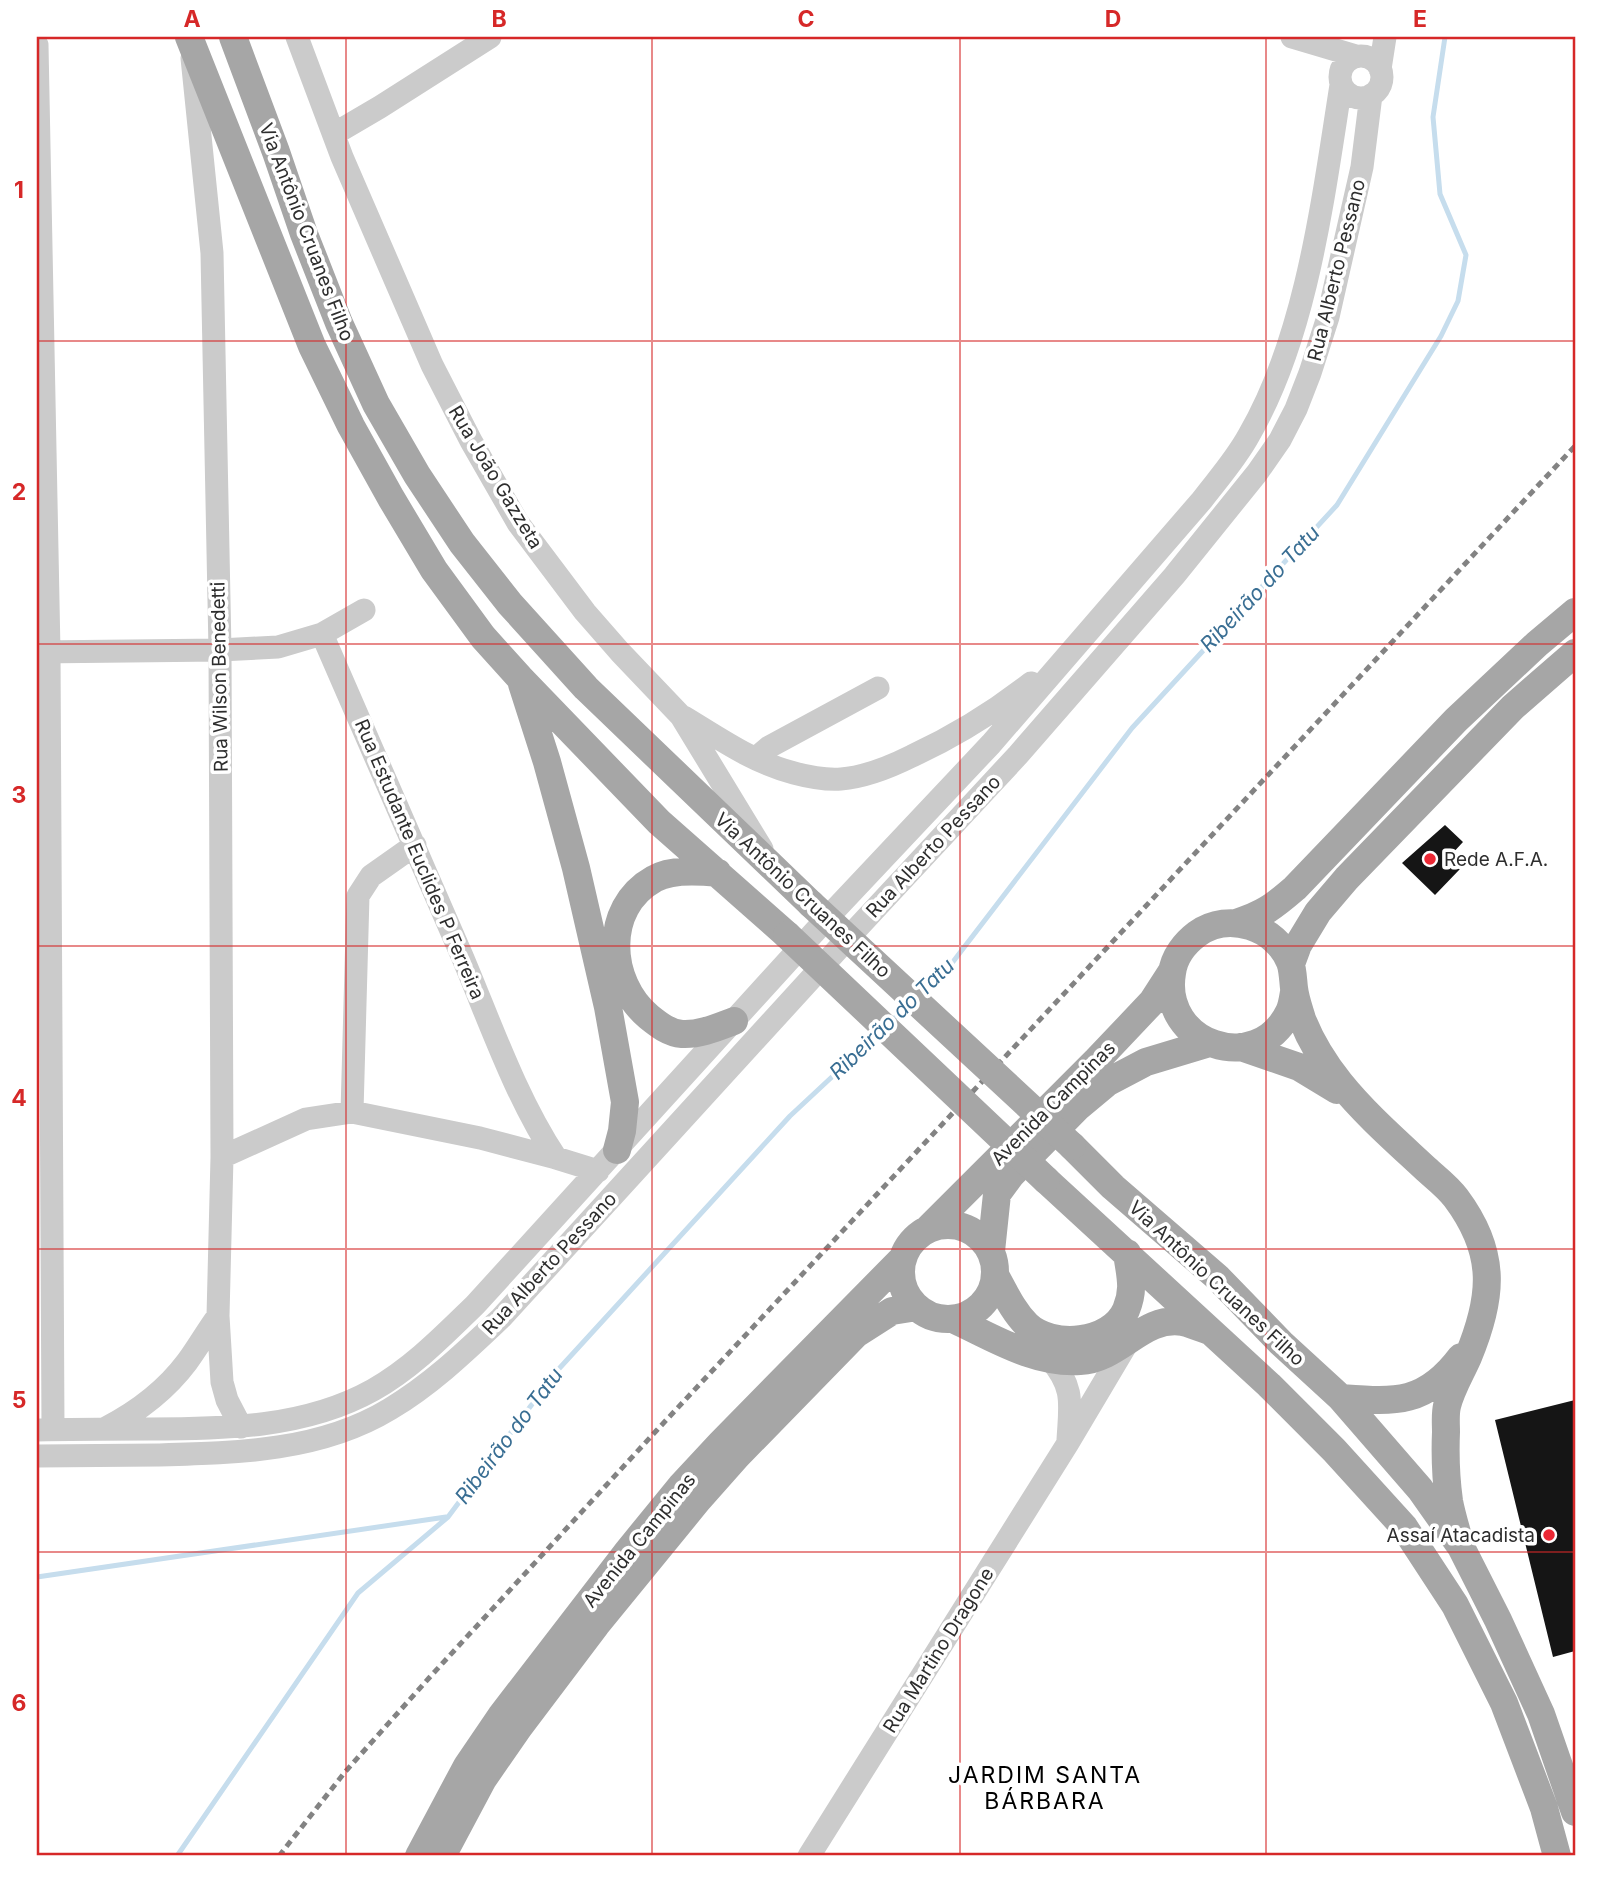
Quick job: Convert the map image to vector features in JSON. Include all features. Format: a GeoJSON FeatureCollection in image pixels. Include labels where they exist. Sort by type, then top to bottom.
{"type":"FeatureCollection","features":[{"type":"Feature","properties":{"kind":"main road","name":"Via Antônio Cruanes Filho"},"geometry":{"type":"LineString","coordinates":[[189,37],[312,346],[351,426],[434,569],[483,637],[659,822],[787,935],[1046,1180],[1269,1385],[1334,1450],[1404,1527],[1455,1605],[1504,1703],[1544,1808],[1558,1856]]}},
{"type":"Feature","properties":{"kind":"main road","name":"Via Antônio Cruanes Filho"},"geometry":{"type":"LineString","coordinates":[[233,37],[303,234],[339,323],[376,404],[417,475],[462,543],[510,604],[586,688],[775,870],[1113,1187],[1217,1278],[1340,1398],[1420,1489],[1461,1547],[1498,1620],[1541,1714],[1575,1812]]}},
{"type":"Feature","properties":{"kind":"main road"},"geometry":{"type":"LineString","coordinates":[[251,37],[272,116],[276,152]]}},
{"type":"Feature","properties":{"kind":"main road"},"geometry":{"type":"LineString","coordinates":[[1236,923],[1261,915],[1295,888],[1455,720],[1575,612]]}},
{"type":"Feature","properties":{"kind":"main road"},"geometry":{"type":"LineString","coordinates":[[1291,964],[1298,945],[1318,912],[1347,878],[1513,707],[1575,653]]}},
{"type":"Feature","properties":{"kind":"main road"},"geometry":{"type":"LineString","coordinates":[[520,678],[573,855],[608,1007],[625,1102],[617,1150]]}},
{"type":"Feature","properties":{"kind":"main road"},"geometry":{"type":"LineString","coordinates":[[718,873],[674,874],[654,879],[626,908],[617,932],[616,954],[619,972],[628,992],[645,1014],[658,1025],[682,1034],[696,1033],[734,1021]]}},
{"type":"Feature","properties":{"kind":"main road"},"geometry":{"type":"LineString","coordinates":[[1294,992],[1289,1012],[1277,1029],[1261,1041],[1241,1047],[1225,1047],[1209,1043],[1191,1032],[1177,1014],[1171,993],[1172,971],[1178,955],[1188,941],[1202,930],[1219,924],[1236,923],[1254,926],[1270,935],[1283,948],[1291,964],[1294,992],[1301,1017],[1325,1064],[1354,1101],[1455,1196],[1477,1230],[1487,1264],[1487,1299],[1477,1335],[1447,1406],[1445,1450],[1449,1501],[1461,1547]]}},
{"type":"Feature","properties":{"kind":"main road","name":"Avenida Campinas"},"geometry":{"type":"LineString","coordinates":[[928,1229],[1152,1002],[1172,971]]}},
{"type":"Feature","properties":{"kind":"main road","name":"Avenida Campinas"},"geometry":{"type":"LineString","coordinates":[[993,1263],[997,1194],[1011,1175],[1077,1107],[1108,1082],[1146,1062],[1209,1043]]}},
{"type":"Feature","properties":{"kind":"main road"},"geometry":{"type":"LineString","coordinates":[[1241,1047],[1299,1067],[1354,1101]]}},
{"type":"Feature","properties":{"kind":"main road"},"geometry":{"type":"LineString","coordinates":[[993,1263],[991,1291],[982,1305],[969,1314],[953,1318],[942,1318],[917,1307],[903,1284],[903,1258],[911,1242],[928,1229],[946,1224],[964,1227],[980,1236],[993,1263],[1014,1309],[1029,1327],[1045,1335],[1079,1340],[1098,1336],[1114,1326],[1125,1313],[1132,1291],[1127,1253]]}},
{"type":"Feature","properties":{"kind":"main road","name":"Avenida Campinas"},"geometry":{"type":"LineString","coordinates":[[442,1856],[483,1779],[519,1727],[729,1450],[903,1258]]}},
{"type":"Feature","properties":{"kind":"main road","name":"Avenida Campinas"},"geometry":{"type":"LineString","coordinates":[[419,1856],[467,1766],[501,1716],[628,1550],[681,1486],[729,1450],[856,1334],[892,1311],[917,1307]]}},
{"type":"Feature","properties":{"kind":"main road","name":"Rua Martino Dragone"},"geometry":{"type":"LineString","coordinates":[[953,1318],[1019,1350],[1050,1359],[1081,1362],[1108,1354],[1147,1328],[1160,1323],[1182,1322],[1211,1332]]}},
{"type":"Feature","properties":{"kind":"main road"},"geometry":{"type":"LineString","coordinates":[[1340,1398],[1381,1401],[1406,1399],[1427,1390],[1449,1372],[1477,1335]]}},
{"type":"Feature","properties":{"kind":"street","name":"Rua Wilson Benedetti"},"geometry":{"type":"LineString","coordinates":[[189,37],[212,253],[220,650],[222,1157],[218,1316],[222,1382],[227,1400],[241,1427]]}},
{"type":"Feature","properties":{"kind":"street","name":"Rua João Gazzeta"},"geometry":{"type":"LineString","coordinates":[[297,37],[334,134],[432,365],[471,442],[519,523],[585,612],[681,716],[775,870]]}},
{"type":"Feature","properties":{"kind":"street"},"geometry":{"type":"LineString","coordinates":[[1294,37],[1362,50],[1380,69]]}},
{"type":"Feature","properties":{"kind":"street"},"geometry":{"type":"LineString","coordinates":[[1294,37],[1340,80],[1350,95],[1364,98],[1371,95],[1381,84],[1380,69],[1385,37]]}},
{"type":"Feature","properties":{"kind":"street"},"geometry":{"type":"LineString","coordinates":[[334,134],[380,107],[482,39]]}},
{"type":"Feature","properties":{"kind":"street"},"geometry":{"type":"LineString","coordinates":[[37,45],[43,652],[45,1429]]}},
{"type":"Feature","properties":{"kind":"street"},"geometry":{"type":"LineString","coordinates":[[1340,80],[1345,63],[1362,50]]}},
{"type":"Feature","properties":{"kind":"street","name":"Rua Alberto Pessano"},"geometry":{"type":"LineString","coordinates":[[45,1429],[241,1427],[287,1420],[337,1406],[373,1389],[421,1356],[484,1296],[991,744],[1202,500],[1248,437],[1264,407],[1295,322],[1326,178],[1340,80]]}},
{"type":"Feature","properties":{"kind":"street","name":"Rua Alberto Pessano"},"geometry":{"type":"LineString","coordinates":[[37,1456],[212,1454],[288,1446],[328,1436],[390,1410],[443,1372],[501,1318],[1018,755],[1174,576],[1257,473],[1280,440],[1296,409],[1328,317],[1362,167],[1371,95]]}},
{"type":"Feature","properties":{"kind":"street"},"geometry":{"type":"LineString","coordinates":[[43,652],[278,647],[322,634],[364,610]]}},
{"type":"Feature","properties":{"kind":"street","name":"Rua Estudante Euclides P Ferreira"},"geometry":{"type":"LineString","coordinates":[[322,634],[517,1084],[543,1139],[556,1158]]}},
{"type":"Feature","properties":{"kind":"street"},"geometry":{"type":"LineString","coordinates":[[681,716],[755,758],[793,773],[841,779],[865,775],[941,743],[1014,696],[1067,655]]}},
{"type":"Feature","properties":{"kind":"street"},"geometry":{"type":"LineString","coordinates":[[755,758],[769,747],[878,688]]}},
{"type":"Feature","properties":{"kind":"street"},"geometry":{"type":"LineString","coordinates":[[352,1112],[358,896],[371,876],[415,845]]}},
{"type":"Feature","properties":{"kind":"street","name":"Rua Estudante Euclides P Ferreira"},"geometry":{"type":"LineString","coordinates":[[512,1147],[519,1133],[517,1084]]}},
{"type":"Feature","properties":{"kind":"street"},"geometry":{"type":"LineString","coordinates":[[222,1157],[306,1119],[352,1112],[480,1138],[598,1171]]}},
{"type":"Feature","properties":{"kind":"street"},"geometry":{"type":"LineString","coordinates":[[105,1429],[141,1407],[173,1379],[218,1316]]}},
{"type":"Feature","properties":{"kind":"street","name":"Rua Martino Dragone"},"geometry":{"type":"LineString","coordinates":[[808,1856],[1068,1443],[1128,1342]]}},
{"type":"Feature","properties":{"kind":"street","name":"Rua Martino Dragone"},"geometry":{"type":"LineString","coordinates":[[1050,1359],[1062,1373],[1068,1386],[1068,1443]]}},
{"type":"Feature","properties":{"kind":"building","name":"Rede A.F.A."},"geometry":{"type":"Polygon","coordinates":[[[1445,825],[1463,842],[1450,856],[1460,869],[1435,895],[1402,863],[1445,825]]]}},
{"type":"Feature","properties":{"kind":"building","name":"Assaí Atacadista"},"geometry":{"type":"Polygon","coordinates":[[[1575,1400],[1575,1651],[1553,1657],[1495,1420],[1575,1400]]]}},
{"type":"Feature","properties":{"kind":"waterway","name":"Ribeirão do Tatu"},"geometry":{"type":"LineString","coordinates":[[921,993],[949,967],[1132,728],[1337,505],[1441,336],[1458,301],[1466,255],[1440,194],[1433,117],[1445,37]]}},
{"type":"Feature","properties":{"kind":"waterway","name":"Ribeirão do Tatu"},"geometry":{"type":"LineString","coordinates":[[890,1022],[909,1005]]}},
{"type":"Feature","properties":{"kind":"waterway","name":"Ribeirão do Tatu"},"geometry":{"type":"LineString","coordinates":[[177,1856],[358,1593],[448,1517],[556,1372],[790,1116],[878,1034]]}},
{"type":"Feature","properties":{"kind":"waterway"},"geometry":{"type":"LineString","coordinates":[[37,1577],[446,1517]]}},
{"type":"Feature","properties":{"kind":"railway"},"geometry":{"type":"LineString","coordinates":[[279,1856],[345,1772],[429,1678],[1575,446]]}},
{"type":"Feature","properties":{"kind":"place","name":"Rede A.F.A."},"geometry":{"type":"Point","coordinates":[1430,859]}},
{"type":"Feature","properties":{"kind":"place","name":"Assaí Atacadista"},"geometry":{"type":"Point","coordinates":[1549,1535]}},
{"type":"Feature","properties":{"kind":"district","name":"JARDIM SANTA BÁRBARA"},"geometry":{"type":"Point","coordinates":[1045,1788]}}]}
